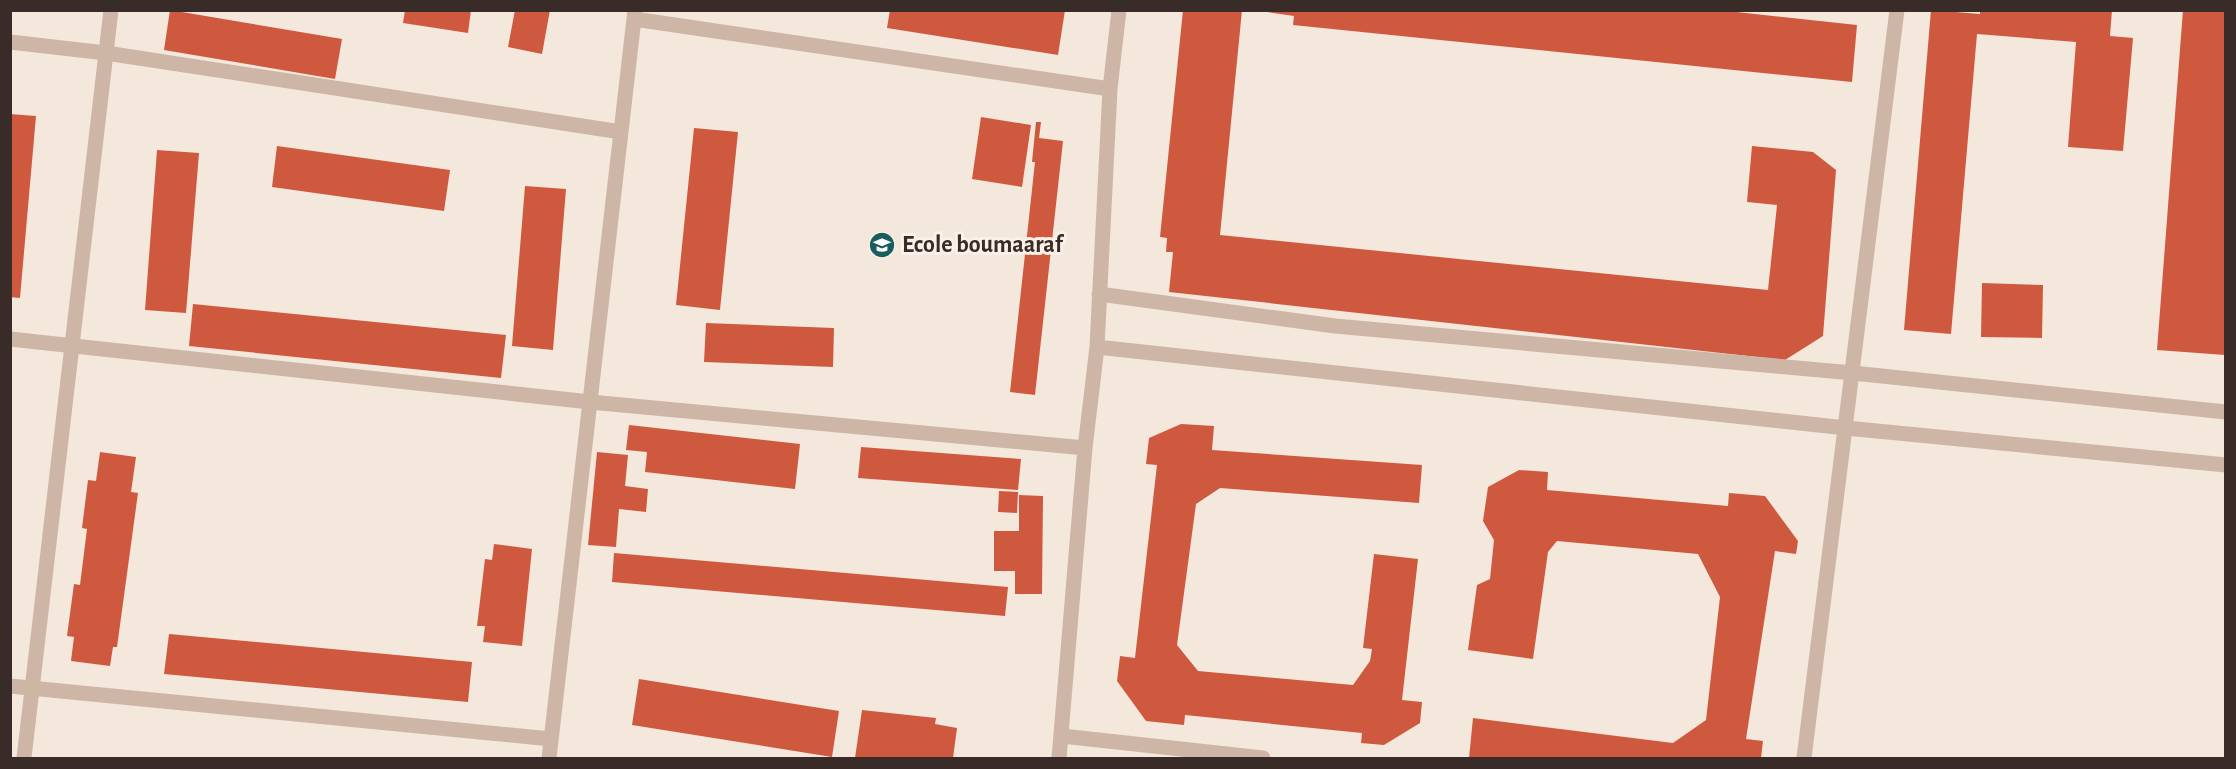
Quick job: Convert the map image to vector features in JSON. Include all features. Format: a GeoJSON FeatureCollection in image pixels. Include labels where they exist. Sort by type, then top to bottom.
{"type":"FeatureCollection","features":[{"type":"Feature","properties":{"kind":"street"},"geometry":{"type":"LineString","coordinates":[[24,759],[111,10]]}},
{"type":"Feature","properties":{"kind":"street"},"geometry":{"type":"LineString","coordinates":[[1059,759],[1085,448],[1098,347],[1110,88],[1119,10]]}},
{"type":"Feature","properties":{"kind":"street"},"geometry":{"type":"LineString","coordinates":[[1804,759],[1898,10]]}},
{"type":"Feature","properties":{"kind":"street"},"geometry":{"type":"LineString","coordinates":[[549,759],[634,15],[1110,88]]}},
{"type":"Feature","properties":{"kind":"street"},"geometry":{"type":"LineString","coordinates":[[10,42],[106,52],[621,132]]}},
{"type":"Feature","properties":{"kind":"street"},"geometry":{"type":"LineString","coordinates":[[1099,294],[1335,326],[1853,373],[2226,412]]}},
{"type":"Feature","properties":{"kind":"street"},"geometry":{"type":"LineString","coordinates":[[10,339],[72,343],[590,402],[1085,448]]}},
{"type":"Feature","properties":{"kind":"street"},"geometry":{"type":"LineString","coordinates":[[1098,347],[1846,428],[2226,465]]}},
{"type":"Feature","properties":{"kind":"street"},"geometry":{"type":"LineString","coordinates":[[10,686],[551,740]]}},
{"type":"Feature","properties":{"kind":"street"},"geometry":{"type":"LineString","coordinates":[[1062,736],[1263,759]]}},
{"type":"Feature","properties":{"kind":"building"},"geometry":{"type":"Polygon","coordinates":[[[170,10],[342,39],[335,79],[164,50],[170,10]]]}},
{"type":"Feature","properties":{"kind":"building"},"geometry":{"type":"Polygon","coordinates":[[[405,10],[471,10],[468,33],[403,23],[405,10]]]}},
{"type":"Feature","properties":{"kind":"building"},"geometry":{"type":"Polygon","coordinates":[[[515,10],[550,10],[542,54],[508,47],[515,10]]]}},
{"type":"Feature","properties":{"kind":"building"},"geometry":{"type":"Polygon","coordinates":[[[890,10],[1065,10],[1058,55],[887,28],[890,10]]]}},
{"type":"Feature","properties":{"kind":"building"},"geometry":{"type":"Polygon","coordinates":[[[1183,10],[1242,10],[1220,235],[1768,290],[1777,205],[1747,202],[1752,146],[1813,152],[1836,170],[1823,336],[1785,360],[1169,292],[1173,252],[1166,252],[1167,238],[1160,237],[1183,10]]]}},
{"type":"Feature","properties":{"kind":"building"},"geometry":{"type":"Polygon","coordinates":[[[1254,10],[1718,10],[1857,25],[1852,82],[1293,25],[1294,16],[1254,10]]]}},
{"type":"Feature","properties":{"kind":"building"},"geometry":{"type":"Polygon","coordinates":[[[1931,10],[1980,14],[1980,10],[2112,10],[2110,36],[2133,38],[2123,151],[2068,147],[2076,42],[1977,34],[1951,334],[1904,330],[1931,10]]]}},
{"type":"Feature","properties":{"kind":"building"},"geometry":{"type":"Polygon","coordinates":[[[2183,10],[2226,11],[2225,355],[2157,350],[2183,10]]]}},
{"type":"Feature","properties":{"kind":"building"},"geometry":{"type":"Polygon","coordinates":[[[10,114],[36,116],[20,298],[10,297],[10,114]]]}},
{"type":"Feature","properties":{"kind":"building"},"geometry":{"type":"Polygon","coordinates":[[[981,117],[1031,125],[1022,187],[972,179],[981,117]]]}},
{"type":"Feature","properties":{"kind":"building"},"geometry":{"type":"Polygon","coordinates":[[[1036,122],[1041,122],[1039,138],[1063,141],[1035,395],[1010,392],[1035,162],[1032,162],[1036,122]]]}},
{"type":"Feature","properties":{"kind":"building"},"geometry":{"type":"Polygon","coordinates":[[[694,128],[738,132],[720,310],[676,305],[694,128]]]}},
{"type":"Feature","properties":{"kind":"building"},"geometry":{"type":"Polygon","coordinates":[[[277,146],[450,170],[444,211],[272,187],[277,146]]]}},
{"type":"Feature","properties":{"kind":"building"},"geometry":{"type":"Polygon","coordinates":[[[157,150],[199,153],[186,313],[145,310],[157,150]]]}},
{"type":"Feature","properties":{"kind":"building"},"geometry":{"type":"Polygon","coordinates":[[[525,186],[566,189],[553,350],[512,346],[525,186]]]}},
{"type":"Feature","properties":{"kind":"building"},"geometry":{"type":"Polygon","coordinates":[[[1982,283],[2043,285],[2042,338],[1981,337],[1982,283]]]}},
{"type":"Feature","properties":{"kind":"building"},"geometry":{"type":"Polygon","coordinates":[[[193,304],[506,335],[501,378],[189,346],[193,304]]]}},
{"type":"Feature","properties":{"kind":"building"},"geometry":{"type":"Polygon","coordinates":[[[706,323],[834,328],[833,367],[704,362],[706,323]]]}},
{"type":"Feature","properties":{"kind":"building"},"geometry":{"type":"Polygon","coordinates":[[[1181,424],[1214,426],[1212,450],[1422,465],[1419,503],[1220,488],[1196,504],[1177,645],[1198,671],[1353,685],[1370,661],[1372,649],[1363,648],[1374,554],[1418,559],[1402,700],[1422,702],[1420,723],[1384,745],[1361,743],[1362,733],[1185,715],[1184,725],[1146,721],[1117,681],[1120,656],[1135,658],[1157,465],[1146,464],[1149,438],[1181,424]]]}},
{"type":"Feature","properties":{"kind":"building"},"geometry":{"type":"Polygon","coordinates":[[[629,425],[800,444],[795,489],[645,472],[647,452],[626,450],[629,425]]]}},
{"type":"Feature","properties":{"kind":"building"},"geometry":{"type":"Polygon","coordinates":[[[861,447],[1021,459],[1018,490],[858,478],[861,447]]]}},
{"type":"Feature","properties":{"kind":"building"},"geometry":{"type":"Polygon","coordinates":[[[100,452],[136,457],[131,492],[138,493],[117,647],[113,647],[110,666],[71,661],[74,637],[67,636],[74,584],[80,585],[87,529],[82,528],[88,480],[96,481],[100,452]]]}},
{"type":"Feature","properties":{"kind":"building"},"geometry":{"type":"Polygon","coordinates":[[[597,452],[628,455],[625,486],[648,489],[646,512],[619,509],[616,547],[588,545],[597,452]]]}},
{"type":"Feature","properties":{"kind":"building"},"geometry":{"type":"Polygon","coordinates":[[[1519,470],[1548,472],[1547,490],[1728,506],[1729,493],[1765,496],[1798,541],[1796,554],[1775,551],[1746,739],[1763,741],[1761,758],[1469,758],[1473,718],[1673,743],[1706,720],[1720,597],[1698,554],[1557,541],[1548,552],[1533,659],[1468,650],[1477,585],[1490,579],[1494,540],[1483,521],[1488,487],[1519,470]]]}},
{"type":"Feature","properties":{"kind":"building"},"geometry":{"type":"Polygon","coordinates":[[[999,491],[1018,492],[1017,513],[998,512],[999,491]]]}},
{"type":"Feature","properties":{"kind":"building"},"geometry":{"type":"Polygon","coordinates":[[[1019,495],[1043,496],[1042,594],[1015,594],[1015,571],[994,571],[994,531],[1019,531],[1019,495]]]}},
{"type":"Feature","properties":{"kind":"building"},"geometry":{"type":"Polygon","coordinates":[[[494,544],[532,549],[522,646],[483,642],[485,626],[477,626],[485,559],[492,560],[494,544]]]}},
{"type":"Feature","properties":{"kind":"building"},"geometry":{"type":"Polygon","coordinates":[[[614,553],[1008,587],[1005,616],[612,582],[614,553]]]}},
{"type":"Feature","properties":{"kind":"building"},"geometry":{"type":"Polygon","coordinates":[[[169,634],[472,662],[468,702],[164,674],[169,634]]]}},
{"type":"Feature","properties":{"kind":"building"},"geometry":{"type":"Polygon","coordinates":[[[639,679],[839,711],[832,757],[632,725],[639,679]]]}},
{"type":"Feature","properties":{"kind":"building"},"geometry":{"type":"Polygon","coordinates":[[[862,710],[936,718],[935,724],[957,728],[953,758],[855,758],[862,710]]]}},
{"type":"Feature","properties":{"kind":"place","name":"Ecole boumaaraf"},"geometry":{"type":"Point","coordinates":[882,245]}}]}
